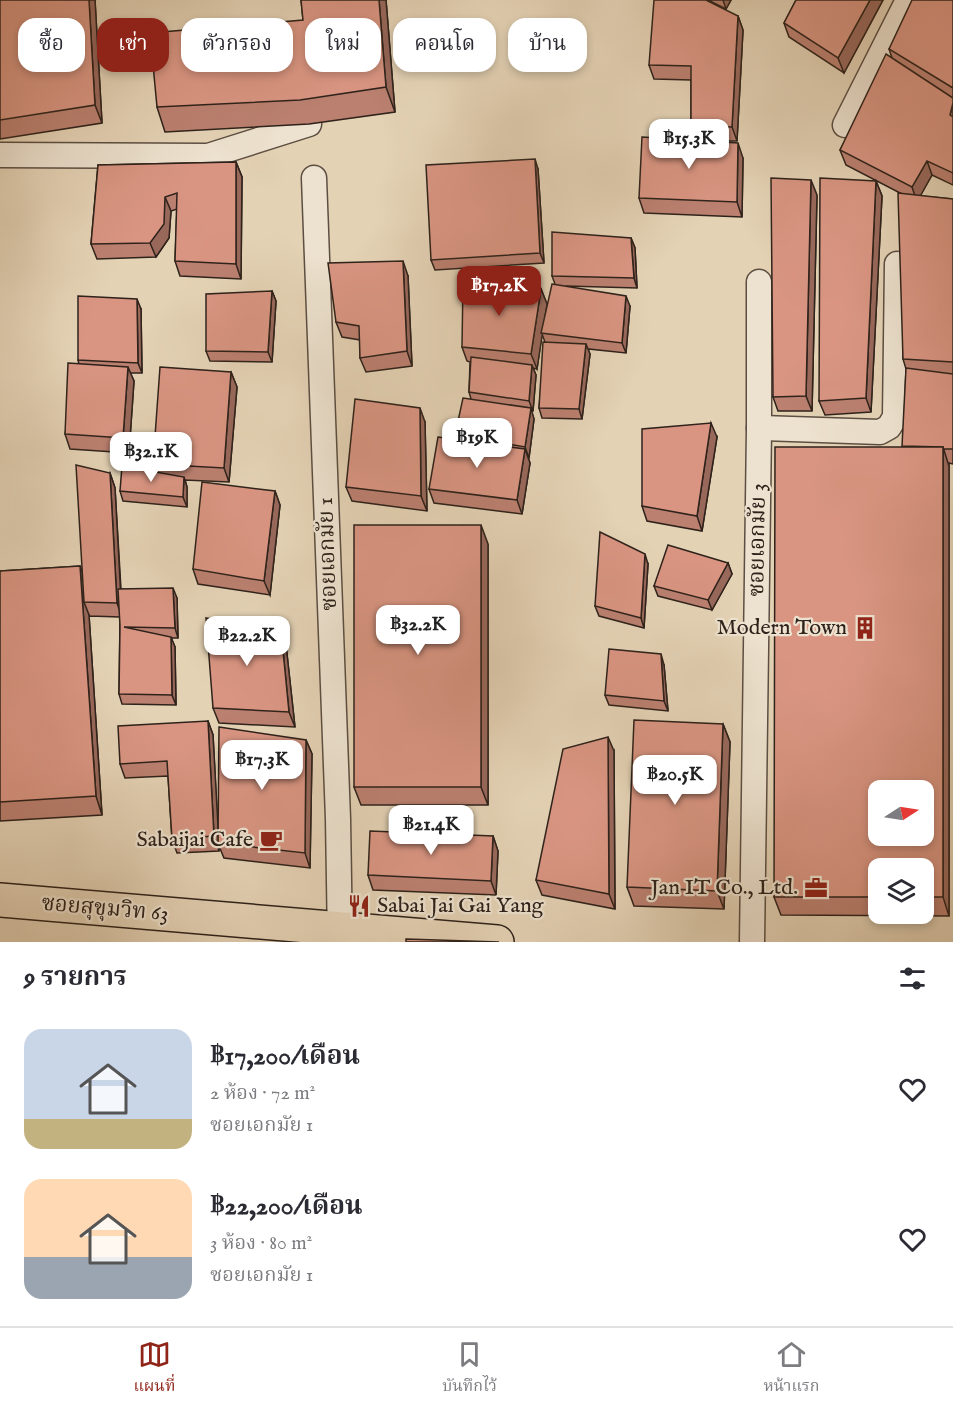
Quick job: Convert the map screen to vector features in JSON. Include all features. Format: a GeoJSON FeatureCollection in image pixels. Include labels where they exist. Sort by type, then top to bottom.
{"type":"FeatureCollection","features":[{"type":"Feature","properties":{"kind":"main road","name":"ซอยสุขุมวิท 63"},"geometry":{"type":"LineString","coordinates":[[0,900],[340,936],[385,932],[496,942]]}},
{"type":"Feature","properties":{"kind":"street"},"geometry":{"type":"LineString","coordinates":[[844,125],[908,0]]}},
{"type":"Feature","properties":{"kind":"street"},"geometry":{"type":"LineString","coordinates":[[0,155],[208,156],[309,124]]}},
{"type":"Feature","properties":{"kind":"street","name":"ซอยเอกมัย 1"},"geometry":{"type":"LineString","coordinates":[[314,178],[338,819],[340,936]]}},
{"type":"Feature","properties":{"kind":"street"},"geometry":{"type":"LineString","coordinates":[[759,428],[880,432],[889,427],[895,417],[897,264]]}},
{"type":"Feature","properties":{"kind":"street","name":"ซอยเอกมัย 3"},"geometry":{"type":"LineString","coordinates":[[752,942],[759,282]]}},
{"type":"Feature","properties":{"kind":"building"},"geometry":{"type":"Polygon","coordinates":[[[0,0],[89,0],[95,105],[0,120],[0,0]]]}},
{"type":"Feature","properties":{"kind":"building"},"geometry":{"type":"Polygon","coordinates":[[[301,0],[379,0],[380,18],[305,18],[305,72],[381,72],[381,25],[386,87],[300,100],[157,107],[154,72],[169,72],[169,31],[181,30],[181,72],[293,72],[293,21],[303,20],[301,0]]]}},
{"type":"Feature","properties":{"kind":"building"},"geometry":{"type":"Polygon","coordinates":[[[654,0],[706,0],[738,16],[732,127],[691,126],[691,66],[649,65],[654,0]]]}},
{"type":"Feature","properties":{"kind":"building"},"geometry":{"type":"Polygon","coordinates":[[[796,0],[870,0],[838,58],[784,23],[796,0]]]}},
{"type":"Feature","properties":{"kind":"building"},"geometry":{"type":"Polygon","coordinates":[[[912,0],[953,0],[953,88],[889,49],[912,0]]]}},
{"type":"Feature","properties":{"kind":"building"},"geometry":{"type":"Polygon","coordinates":[[[886,54],[953,98],[950,115],[953,117],[953,173],[927,161],[912,187],[840,150],[886,54]]]}},
{"type":"Feature","properties":{"kind":"building"},"geometry":{"type":"Polygon","coordinates":[[[642,137],[738,143],[737,202],[639,198],[642,137]]]}},
{"type":"Feature","properties":{"kind":"building"},"geometry":{"type":"Polygon","coordinates":[[[535,159],[540,253],[431,260],[426,165],[535,159]]]}},
{"type":"Feature","properties":{"kind":"building"},"geometry":{"type":"Polygon","coordinates":[[[236,162],[236,264],[175,261],[177,193],[165,197],[164,224],[150,243],[91,244],[98,165],[236,162]]]}},
{"type":"Feature","properties":{"kind":"building"},"geometry":{"type":"Polygon","coordinates":[[[771,178],[811,180],[806,396],[773,397],[771,178]]]}},
{"type":"Feature","properties":{"kind":"building"},"geometry":{"type":"Polygon","coordinates":[[[820,178],[876,181],[866,398],[819,401],[820,178]]]}},
{"type":"Feature","properties":{"kind":"building"},"geometry":{"type":"Polygon","coordinates":[[[898,193],[953,199],[953,362],[903,359],[898,193]]]}},
{"type":"Feature","properties":{"kind":"building"},"geometry":{"type":"Polygon","coordinates":[[[552,232],[631,238],[634,278],[552,276],[552,232]]]}},
{"type":"Feature","properties":{"kind":"building"},"geometry":{"type":"Polygon","coordinates":[[[403,261],[407,351],[360,358],[359,326],[336,322],[328,263],[403,261]]]}},
{"type":"Feature","properties":{"kind":"building"},"geometry":{"type":"Polygon","coordinates":[[[463,281],[541,289],[531,354],[462,347],[463,281]]]}},
{"type":"Feature","properties":{"kind":"building"},"geometry":{"type":"Polygon","coordinates":[[[552,284],[626,296],[622,343],[541,333],[552,284]]]}},
{"type":"Feature","properties":{"kind":"building"},"geometry":{"type":"Polygon","coordinates":[[[272,291],[268,352],[206,351],[206,294],[272,291]]]}},
{"type":"Feature","properties":{"kind":"building"},"geometry":{"type":"Polygon","coordinates":[[[78,296],[137,299],[138,363],[78,360],[78,296]]]}},
{"type":"Feature","properties":{"kind":"building"},"geometry":{"type":"Polygon","coordinates":[[[543,342],[586,344],[579,409],[539,408],[543,342]]]}},
{"type":"Feature","properties":{"kind":"building"},"geometry":{"type":"Polygon","coordinates":[[[471,357],[532,365],[529,401],[469,392],[471,357]]]}},
{"type":"Feature","properties":{"kind":"building"},"geometry":{"type":"Polygon","coordinates":[[[68,363],[128,367],[123,438],[65,434],[68,363]]]}},
{"type":"Feature","properties":{"kind":"building"},"geometry":{"type":"Polygon","coordinates":[[[160,367],[231,372],[224,468],[153,464],[160,367]]]}},
{"type":"Feature","properties":{"kind":"building"},"geometry":{"type":"Polygon","coordinates":[[[906,368],[953,374],[953,449],[902,446],[906,368]]]}},
{"type":"Feature","properties":{"kind":"building"},"geometry":{"type":"Polygon","coordinates":[[[463,398],[531,408],[525,447],[455,435],[463,398]]]}},
{"type":"Feature","properties":{"kind":"building"},"geometry":{"type":"Polygon","coordinates":[[[355,399],[420,408],[421,496],[346,487],[355,399]]]}},
{"type":"Feature","properties":{"kind":"building"},"geometry":{"type":"Polygon","coordinates":[[[711,423],[697,516],[642,506],[642,429],[711,423]]]}},
{"type":"Feature","properties":{"kind":"building"},"geometry":{"type":"Polygon","coordinates":[[[438,437],[525,449],[517,500],[429,489],[438,437]]]}},
{"type":"Feature","properties":{"kind":"building","name":"Modern Town"},"geometry":{"type":"Polygon","coordinates":[[[775,447],[943,447],[943,897],[934,897],[934,858],[868,858],[868,897],[774,897],[775,447]]]}},
{"type":"Feature","properties":{"kind":"building"},"geometry":{"type":"Polygon","coordinates":[[[76,465],[110,473],[117,603],[84,602],[76,465]]]}},
{"type":"Feature","properties":{"kind":"building"},"geometry":{"type":"Polygon","coordinates":[[[122,466],[184,477],[183,497],[120,491],[122,466]]]}},
{"type":"Feature","properties":{"kind":"building"},"geometry":{"type":"Polygon","coordinates":[[[202,482],[275,491],[264,581],[193,569],[202,482]]]}},
{"type":"Feature","properties":{"kind":"building"},"geometry":{"type":"Polygon","coordinates":[[[354,525],[481,525],[481,787],[354,787],[354,525]]]}},
{"type":"Feature","properties":{"kind":"building"},"geometry":{"type":"Polygon","coordinates":[[[600,532],[645,554],[641,618],[595,606],[600,532]]]}},
{"type":"Feature","properties":{"kind":"building"},"geometry":{"type":"Polygon","coordinates":[[[668,545],[728,563],[708,600],[654,586],[668,545]]]}},
{"type":"Feature","properties":{"kind":"building"},"geometry":{"type":"Polygon","coordinates":[[[80,566],[96,796],[0,802],[0,571],[80,566]]]}},
{"type":"Feature","properties":{"kind":"building"},"geometry":{"type":"Polygon","coordinates":[[[173,588],[175,628],[124,627],[171,637],[172,695],[119,694],[118,589],[173,588]]]}},
{"type":"Feature","properties":{"kind":"building"},"geometry":{"type":"Polygon","coordinates":[[[206,618],[281,630],[289,712],[213,708],[206,618]]]}},
{"type":"Feature","properties":{"kind":"building"},"geometry":{"type":"Polygon","coordinates":[[[609,649],[661,654],[664,701],[605,695],[609,649]]]}},
{"type":"Feature","properties":{"kind":"building"},"geometry":{"type":"Polygon","coordinates":[[[634,720],[723,724],[717,891],[627,887],[634,720]]]}},
{"type":"Feature","properties":{"kind":"building"},"geometry":{"type":"Polygon","coordinates":[[[208,721],[214,836],[172,839],[167,761],[120,764],[118,726],[208,721]]]}},
{"type":"Feature","properties":{"kind":"building"},"geometry":{"type":"Polygon","coordinates":[[[219,727],[306,740],[305,853],[218,843],[219,727]]]}},
{"type":"Feature","properties":{"kind":"building"},"geometry":{"type":"Polygon","coordinates":[[[608,737],[609,894],[536,880],[563,749],[608,737]]]}},
{"type":"Feature","properties":{"kind":"building"},"geometry":{"type":"Polygon","coordinates":[[[370,831],[493,836],[491,881],[368,875],[370,831]]]}},
{"type":"Feature","properties":{"kind":"building"},"geometry":{"type":"Polygon","coordinates":[[[406,939],[499,942],[406,942],[406,939]]]}},
{"type":"Feature","properties":{"kind":"place","name":"Modern Town"},"geometry":{"type":"Point","coordinates":[865,628]}},
{"type":"Feature","properties":{"kind":"place","name":"Sabaijai Cafe"},"geometry":{"type":"Point","coordinates":[271,840]}},
{"type":"Feature","properties":{"kind":"place","name":"Jan IT Co., Ltd."},"geometry":{"type":"Point","coordinates":[816,888]}},
{"type":"Feature","properties":{"kind":"place","name":"Sabai Jai Gai Yang"},"geometry":{"type":"Point","coordinates":[359,906]}}]}
